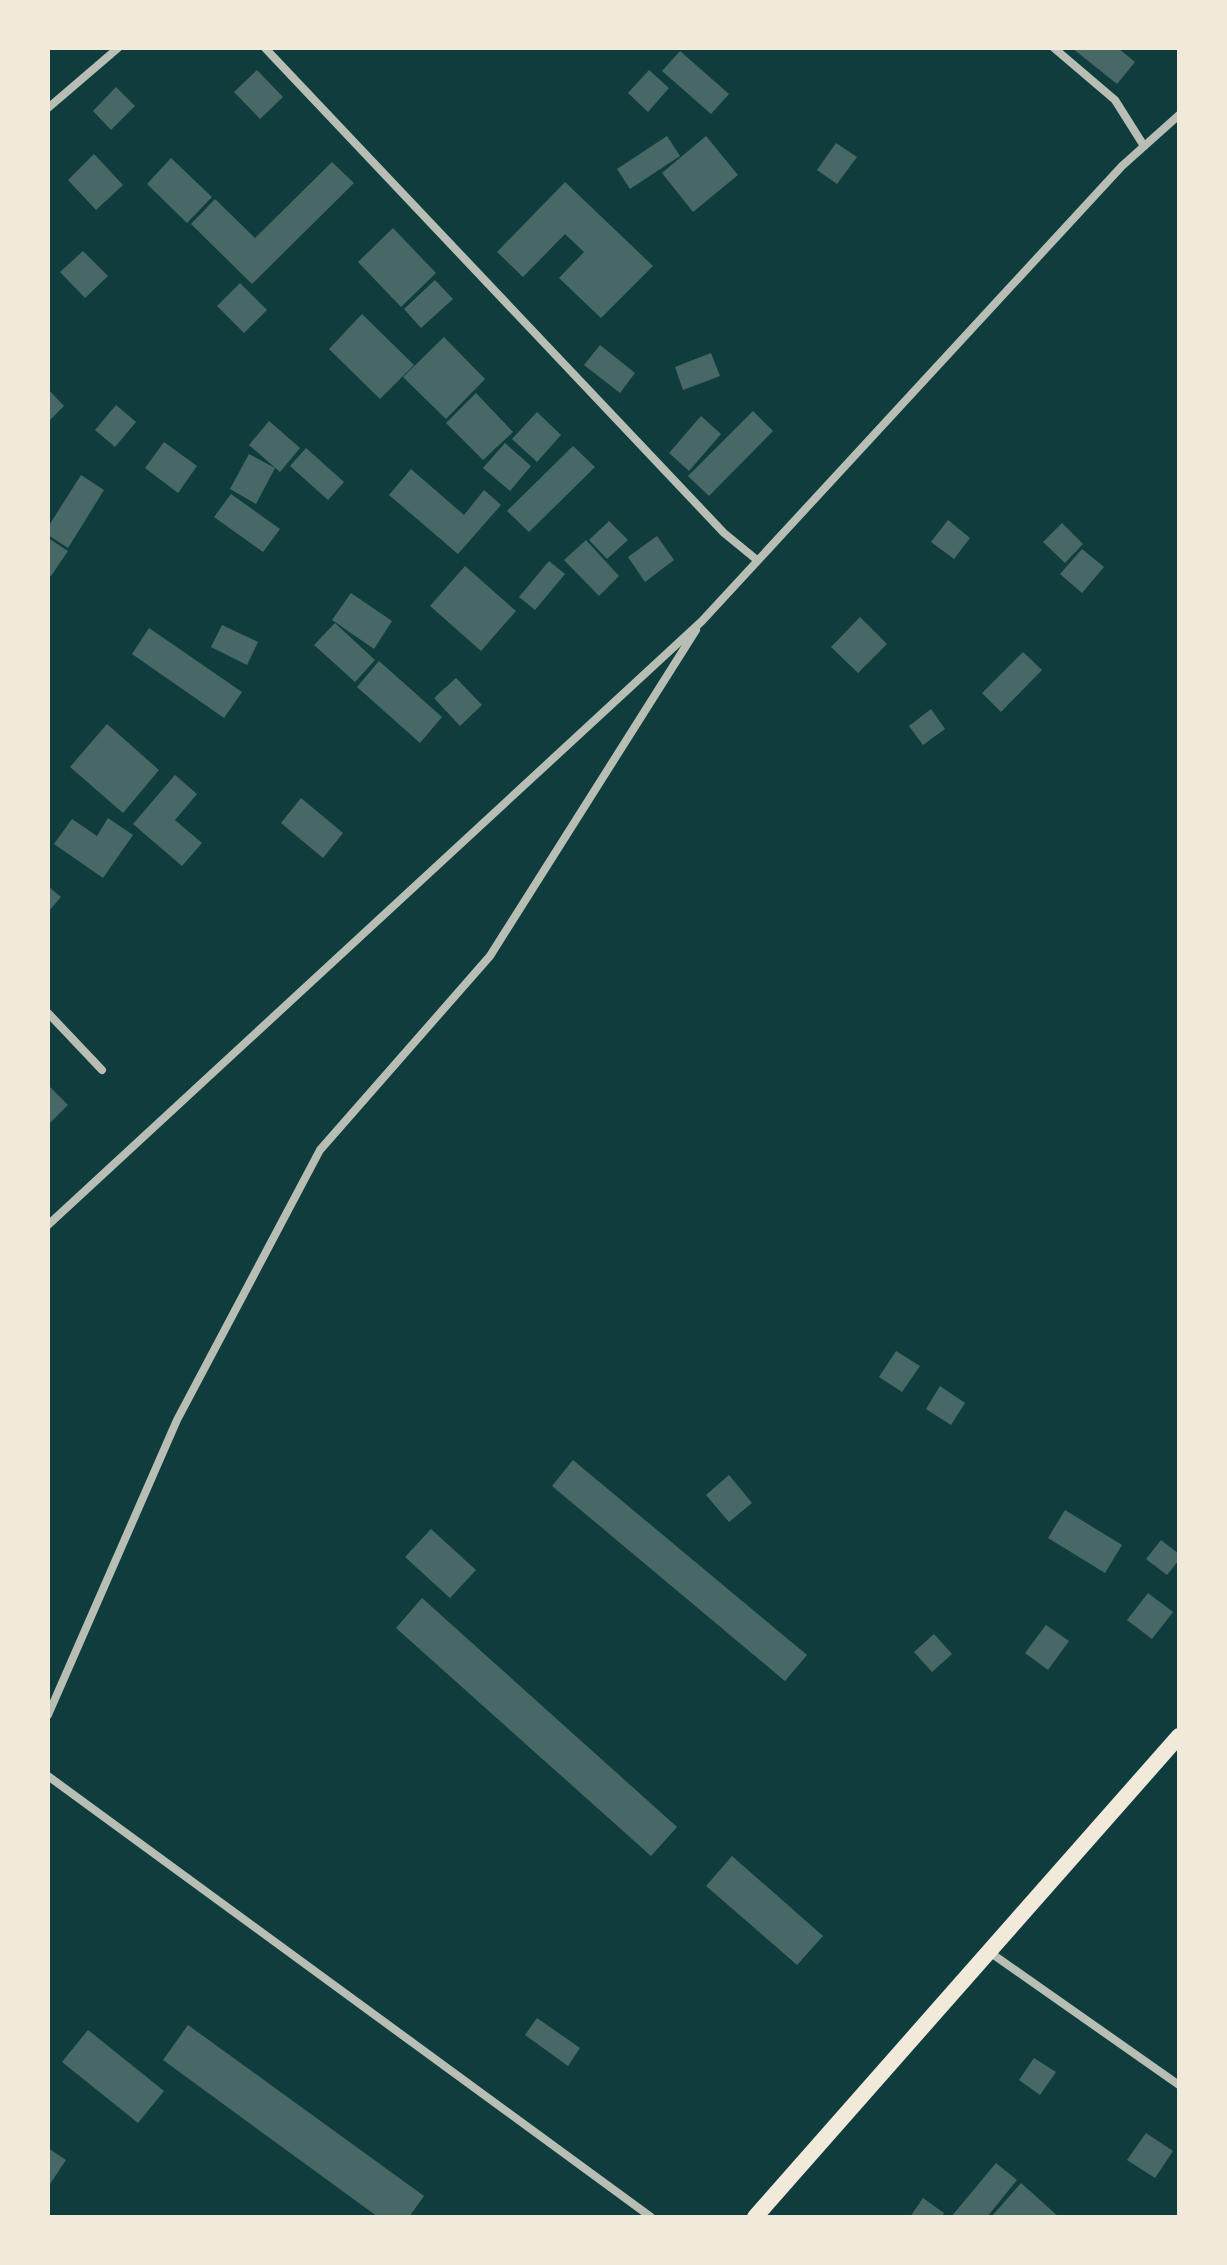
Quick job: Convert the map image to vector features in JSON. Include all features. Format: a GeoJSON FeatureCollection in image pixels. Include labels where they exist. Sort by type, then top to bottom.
{"type":"FeatureCollection","features":[{"type":"Feature","properties":{"kind":"main road"},"geometry":{"type":"LineString","coordinates":[[758,2216],[1179,1736]]}},
{"type":"Feature","properties":{"kind":"street"},"geometry":{"type":"LineString","coordinates":[[48,108],[118,48]]}},
{"type":"Feature","properties":{"kind":"street"},"geometry":{"type":"LineString","coordinates":[[265,48],[724,533],[757,560]]}},
{"type":"Feature","properties":{"kind":"street"},"geometry":{"type":"LineString","coordinates":[[1054,48],[1115,100],[1144,146]]}},
{"type":"Feature","properties":{"kind":"street"},"geometry":{"type":"LineString","coordinates":[[48,1225],[702,621],[1122,166],[1179,115]]}},
{"type":"Feature","properties":{"kind":"street"},"geometry":{"type":"LineString","coordinates":[[48,1715],[177,1420],[320,1150],[490,956],[702,621]]}},
{"type":"Feature","properties":{"kind":"street"},"geometry":{"type":"LineString","coordinates":[[48,1013],[102,1070]]}},
{"type":"Feature","properties":{"kind":"street"},"geometry":{"type":"LineString","coordinates":[[48,1776],[651,2217]]}},
{"type":"Feature","properties":{"kind":"street"},"geometry":{"type":"LineString","coordinates":[[988,1951],[1179,2085]]}},
{"type":"Feature","properties":{"kind":"building"},"geometry":{"type":"Polygon","coordinates":[[[1072,48],[1118,48],[1135,62],[1117,84],[1072,48]]]}},
{"type":"Feature","properties":{"kind":"building"},"geometry":{"type":"Polygon","coordinates":[[[680,51],[729,94],[711,114],[662,71],[680,51]]]}},
{"type":"Feature","properties":{"kind":"building"},"geometry":{"type":"Polygon","coordinates":[[[257,70],[283,97],[260,119],[234,92],[257,70]]]}},
{"type":"Feature","properties":{"kind":"building"},"geometry":{"type":"Polygon","coordinates":[[[649,70],[669,88],[648,112],[628,93],[649,70]]]}},
{"type":"Feature","properties":{"kind":"building"},"geometry":{"type":"Polygon","coordinates":[[[116,87],[135,106],[111,130],[93,111],[116,87]]]}},
{"type":"Feature","properties":{"kind":"building"},"geometry":{"type":"Polygon","coordinates":[[[667,136],[680,156],[630,189],[617,169],[667,136]]]}},
{"type":"Feature","properties":{"kind":"building"},"geometry":{"type":"Polygon","coordinates":[[[706,136],[738,175],[693,212],[662,173],[706,136]]]}},
{"type":"Feature","properties":{"kind":"building"},"geometry":{"type":"Polygon","coordinates":[[[836,143],[857,157],[837,184],[817,170],[836,143]]]}},
{"type":"Feature","properties":{"kind":"building"},"geometry":{"type":"Polygon","coordinates":[[[94,154],[123,185],[96,210],[68,180],[94,154]]]}},
{"type":"Feature","properties":{"kind":"building"},"geometry":{"type":"Polygon","coordinates":[[[171,158],[212,197],[187,223],[147,184],[171,158]]]}},
{"type":"Feature","properties":{"kind":"building"},"geometry":{"type":"Polygon","coordinates":[[[332,162],[354,183],[252,284],[191,224],[215,199],[255,238],[332,162]]]}},
{"type":"Feature","properties":{"kind":"building"},"geometry":{"type":"Polygon","coordinates":[[[565,182],[653,266],[601,318],[559,278],[584,252],[565,234],[523,277],[497,252],[565,182]]]}},
{"type":"Feature","properties":{"kind":"building"},"geometry":{"type":"Polygon","coordinates":[[[393,228],[436,273],[401,307],[358,262],[393,228]]]}},
{"type":"Feature","properties":{"kind":"building"},"geometry":{"type":"Polygon","coordinates":[[[83,251],[108,276],[85,298],[60,272],[83,251]]]}},
{"type":"Feature","properties":{"kind":"building"},"geometry":{"type":"Polygon","coordinates":[[[435,280],[453,299],[421,328],[404,309],[435,280]]]}},
{"type":"Feature","properties":{"kind":"building"},"geometry":{"type":"Polygon","coordinates":[[[240,283],[267,310],[244,333],[217,306],[240,283]]]}},
{"type":"Feature","properties":{"kind":"building"},"geometry":{"type":"Polygon","coordinates":[[[362,314],[414,365],[380,399],[329,349],[362,314]]]}},
{"type":"Feature","properties":{"kind":"building"},"geometry":{"type":"Polygon","coordinates":[[[444,337],[485,379],[446,419],[403,377],[444,337]]]}},
{"type":"Feature","properties":{"kind":"building"},"geometry":{"type":"Polygon","coordinates":[[[600,345],[635,373],[620,393],[584,365],[600,345]]]}},
{"type":"Feature","properties":{"kind":"building"},"geometry":{"type":"Polygon","coordinates":[[[711,353],[720,376],[683,390],[675,367],[711,353]]]}},
{"type":"Feature","properties":{"kind":"building"},"geometry":{"type":"Polygon","coordinates":[[[48,389],[64,406],[48,422],[48,389]]]}},
{"type":"Feature","properties":{"kind":"building"},"geometry":{"type":"Polygon","coordinates":[[[476,393],[513,432],[483,460],[446,423],[476,393]]]}},
{"type":"Feature","properties":{"kind":"building"},"geometry":{"type":"Polygon","coordinates":[[[116,405],[136,422],[115,447],[95,430],[116,405]]]}},
{"type":"Feature","properties":{"kind":"building"},"geometry":{"type":"Polygon","coordinates":[[[753,411],[773,431],[709,496],[688,476],[753,411]]]}},
{"type":"Feature","properties":{"kind":"building"},"geometry":{"type":"Polygon","coordinates":[[[537,412],[561,435],[537,462],[512,439],[537,412]]]}},
{"type":"Feature","properties":{"kind":"building"},"geometry":{"type":"Polygon","coordinates":[[[701,416],[721,434],[689,471],[669,453],[701,416]]]}},
{"type":"Feature","properties":{"kind":"building"},"geometry":{"type":"Polygon","coordinates":[[[269,421],[300,448],[280,472],[249,445],[269,421]]]}},
{"type":"Feature","properties":{"kind":"building"},"geometry":{"type":"Polygon","coordinates":[[[164,442],[197,466],[178,493],[145,468],[164,442]]]}},
{"type":"Feature","properties":{"kind":"building"},"geometry":{"type":"Polygon","coordinates":[[[505,443],[531,466],[510,491],[483,468],[505,443]]]}},
{"type":"Feature","properties":{"kind":"building"},"geometry":{"type":"Polygon","coordinates":[[[573,446],[595,467],[529,532],[507,511],[573,446]]]}},
{"type":"Feature","properties":{"kind":"building"},"geometry":{"type":"Polygon","coordinates":[[[306,448],[344,482],[328,500],[290,466],[306,448]]]}},
{"type":"Feature","properties":{"kind":"building"},"geometry":{"type":"Polygon","coordinates":[[[249,454],[275,468],[256,504],[230,489],[249,454]]]}},
{"type":"Feature","properties":{"kind":"building"},"geometry":{"type":"Polygon","coordinates":[[[411,469],[464,515],[484,490],[501,505],[458,554],[389,495],[411,469]]]}},
{"type":"Feature","properties":{"kind":"building"},"geometry":{"type":"Polygon","coordinates":[[[81,475],[104,490],[68,548],[48,535],[48,527],[81,475]]]}},
{"type":"Feature","properties":{"kind":"building"},"geometry":{"type":"Polygon","coordinates":[[[231,494],[280,529],[263,552],[214,517],[231,494]]]}},
{"type":"Feature","properties":{"kind":"building"},"geometry":{"type":"Polygon","coordinates":[[[948,520],[970,538],[954,559],[931,542],[948,520]]]}},
{"type":"Feature","properties":{"kind":"building"},"geometry":{"type":"Polygon","coordinates":[[[609,521],[628,540],[607,559],[589,540],[609,521]]]}},
{"type":"Feature","properties":{"kind":"building"},"geometry":{"type":"Polygon","coordinates":[[[1062,523],[1083,544],[1065,563],[1043,542],[1062,523]]]}},
{"type":"Feature","properties":{"kind":"building"},"geometry":{"type":"Polygon","coordinates":[[[657,536],[674,560],[645,582],[628,557],[657,536]]]}},
{"type":"Feature","properties":{"kind":"building"},"geometry":{"type":"Polygon","coordinates":[[[48,538],[68,551],[51,576],[48,574],[48,538]]]}},
{"type":"Feature","properties":{"kind":"building"},"geometry":{"type":"Polygon","coordinates":[[[586,540],[619,576],[599,596],[564,560],[586,540]]]}},
{"type":"Feature","properties":{"kind":"building"},"geometry":{"type":"Polygon","coordinates":[[[1082,549],[1104,567],[1082,593],[1060,574],[1082,549]]]}},
{"type":"Feature","properties":{"kind":"building"},"geometry":{"type":"Polygon","coordinates":[[[549,561],[565,574],[535,610],[519,597],[549,561]]]}},
{"type":"Feature","properties":{"kind":"building"},"geometry":{"type":"Polygon","coordinates":[[[465,566],[516,611],[481,651],[430,606],[465,566]]]}},
{"type":"Feature","properties":{"kind":"building"},"geometry":{"type":"Polygon","coordinates":[[[351,593],[392,621],[374,649],[332,620],[351,593]]]}},
{"type":"Feature","properties":{"kind":"building"},"geometry":{"type":"Polygon","coordinates":[[[860,617],[887,644],[858,673],[831,647],[860,617]]]}},
{"type":"Feature","properties":{"kind":"building"},"geometry":{"type":"Polygon","coordinates":[[[335,623],[375,660],[355,682],[314,645],[335,623]]]}},
{"type":"Feature","properties":{"kind":"building"},"geometry":{"type":"Polygon","coordinates":[[[222,625],[258,642],[247,665],[211,647],[222,625]]]}},
{"type":"Feature","properties":{"kind":"building"},"geometry":{"type":"Polygon","coordinates":[[[149,628],[242,692],[224,718],[132,654],[149,628]]]}},
{"type":"Feature","properties":{"kind":"building"},"geometry":{"type":"Polygon","coordinates":[[[1023,652],[1042,670],[1001,712],[982,693],[1023,652]]]}},
{"type":"Feature","properties":{"kind":"building"},"geometry":{"type":"Polygon","coordinates":[[[379,661],[442,717],[420,743],[357,687],[379,661]]]}},
{"type":"Feature","properties":{"kind":"building"},"geometry":{"type":"Polygon","coordinates":[[[456,678],[482,705],[460,726],[434,698],[456,678]]]}},
{"type":"Feature","properties":{"kind":"building"},"geometry":{"type":"Polygon","coordinates":[[[931,709],[945,729],[923,745],[909,726],[931,709]]]}},
{"type":"Feature","properties":{"kind":"building"},"geometry":{"type":"Polygon","coordinates":[[[107,724],[159,770],[123,813],[70,767],[107,724]]]}},
{"type":"Feature","properties":{"kind":"building"},"geometry":{"type":"Polygon","coordinates":[[[175,775],[197,794],[175,820],[202,843],[182,866],[133,824],[175,775]]]}},
{"type":"Feature","properties":{"kind":"building"},"geometry":{"type":"Polygon","coordinates":[[[301,798],[343,833],[323,858],[281,823],[301,798]]]}},
{"type":"Feature","properties":{"kind":"building"},"geometry":{"type":"Polygon","coordinates":[[[108,818],[133,835],[103,878],[54,844],[72,819],[97,836],[108,818]]]}},
{"type":"Feature","properties":{"kind":"building"},"geometry":{"type":"Polygon","coordinates":[[[48,886],[61,897],[48,912],[48,886]]]}},
{"type":"Feature","properties":{"kind":"building"},"geometry":{"type":"Polygon","coordinates":[[[48,1085],[68,1105],[48,1125],[48,1085]]]}},
{"type":"Feature","properties":{"kind":"building"},"geometry":{"type":"Polygon","coordinates":[[[896,1351],[920,1366],[902,1392],[879,1377],[896,1351]]]}},
{"type":"Feature","properties":{"kind":"building"},"geometry":{"type":"Polygon","coordinates":[[[940,1386],[965,1403],[951,1425],[926,1409],[940,1386]]]}},
{"type":"Feature","properties":{"kind":"building"},"geometry":{"type":"Polygon","coordinates":[[[573,1460],[807,1655],[785,1681],[552,1486],[573,1460]]]}},
{"type":"Feature","properties":{"kind":"building"},"geometry":{"type":"Polygon","coordinates":[[[729,1475],[752,1503],[729,1522],[706,1495],[729,1475]]]}},
{"type":"Feature","properties":{"kind":"building"},"geometry":{"type":"Polygon","coordinates":[[[1065,1510],[1122,1545],[1105,1573],[1048,1538],[1065,1510]]]}},
{"type":"Feature","properties":{"kind":"building"},"geometry":{"type":"Polygon","coordinates":[[[431,1529],[476,1570],[450,1598],[405,1557],[431,1529]]]}},
{"type":"Feature","properties":{"kind":"building"},"geometry":{"type":"Polygon","coordinates":[[[1161,1540],[1179,1554],[1179,1560],[1167,1575],[1146,1559],[1161,1540]]]}},
{"type":"Feature","properties":{"kind":"building"},"geometry":{"type":"Polygon","coordinates":[[[1148,1593],[1173,1612],[1152,1639],[1127,1620],[1148,1593]]]}},
{"type":"Feature","properties":{"kind":"building"},"geometry":{"type":"Polygon","coordinates":[[[422,1598],[677,1827],[651,1856],[396,1628],[422,1598]]]}},
{"type":"Feature","properties":{"kind":"building"},"geometry":{"type":"Polygon","coordinates":[[[1046,1625],[1069,1641],[1048,1670],[1025,1653],[1046,1625]]]}},
{"type":"Feature","properties":{"kind":"building"},"geometry":{"type":"Polygon","coordinates":[[[934,1634],[952,1654],[932,1672],[914,1652],[934,1634]]]}},
{"type":"Feature","properties":{"kind":"building"},"geometry":{"type":"Polygon","coordinates":[[[732,1856],[823,1936],[797,1965],[706,1886],[732,1856]]]}},
{"type":"Feature","properties":{"kind":"building"},"geometry":{"type":"Polygon","coordinates":[[[537,2018],[580,2048],[568,2066],[525,2035],[537,2018]]]}},
{"type":"Feature","properties":{"kind":"building"},"geometry":{"type":"Polygon","coordinates":[[[188,2025],[424,2196],[409,2217],[378,2217],[163,2060],[188,2025]]]}},
{"type":"Feature","properties":{"kind":"building"},"geometry":{"type":"Polygon","coordinates":[[[88,2030],[164,2091],[138,2123],[62,2062],[88,2030]]]}},
{"type":"Feature","properties":{"kind":"building"},"geometry":{"type":"Polygon","coordinates":[[[1034,2058],[1056,2072],[1040,2095],[1019,2080],[1034,2058]]]}},
{"type":"Feature","properties":{"kind":"building"},"geometry":{"type":"Polygon","coordinates":[[[1146,2133],[1173,2151],[1155,2178],[1127,2160],[1146,2133]]]}},
{"type":"Feature","properties":{"kind":"building"},"geometry":{"type":"Polygon","coordinates":[[[48,2148],[66,2160],[48,2187],[48,2148]]]}},
{"type":"Feature","properties":{"kind":"building"},"geometry":{"type":"Polygon","coordinates":[[[996,2163],[1017,2180],[987,2217],[951,2217],[996,2163]]]}},
{"type":"Feature","properties":{"kind":"building"},"geometry":{"type":"Polygon","coordinates":[[[1021,2183],[1059,2217],[991,2217],[1021,2183]]]}},
{"type":"Feature","properties":{"kind":"building"},"geometry":{"type":"Polygon","coordinates":[[[923,2198],[944,2213],[942,2217],[910,2217],[923,2198]]]}}]}
